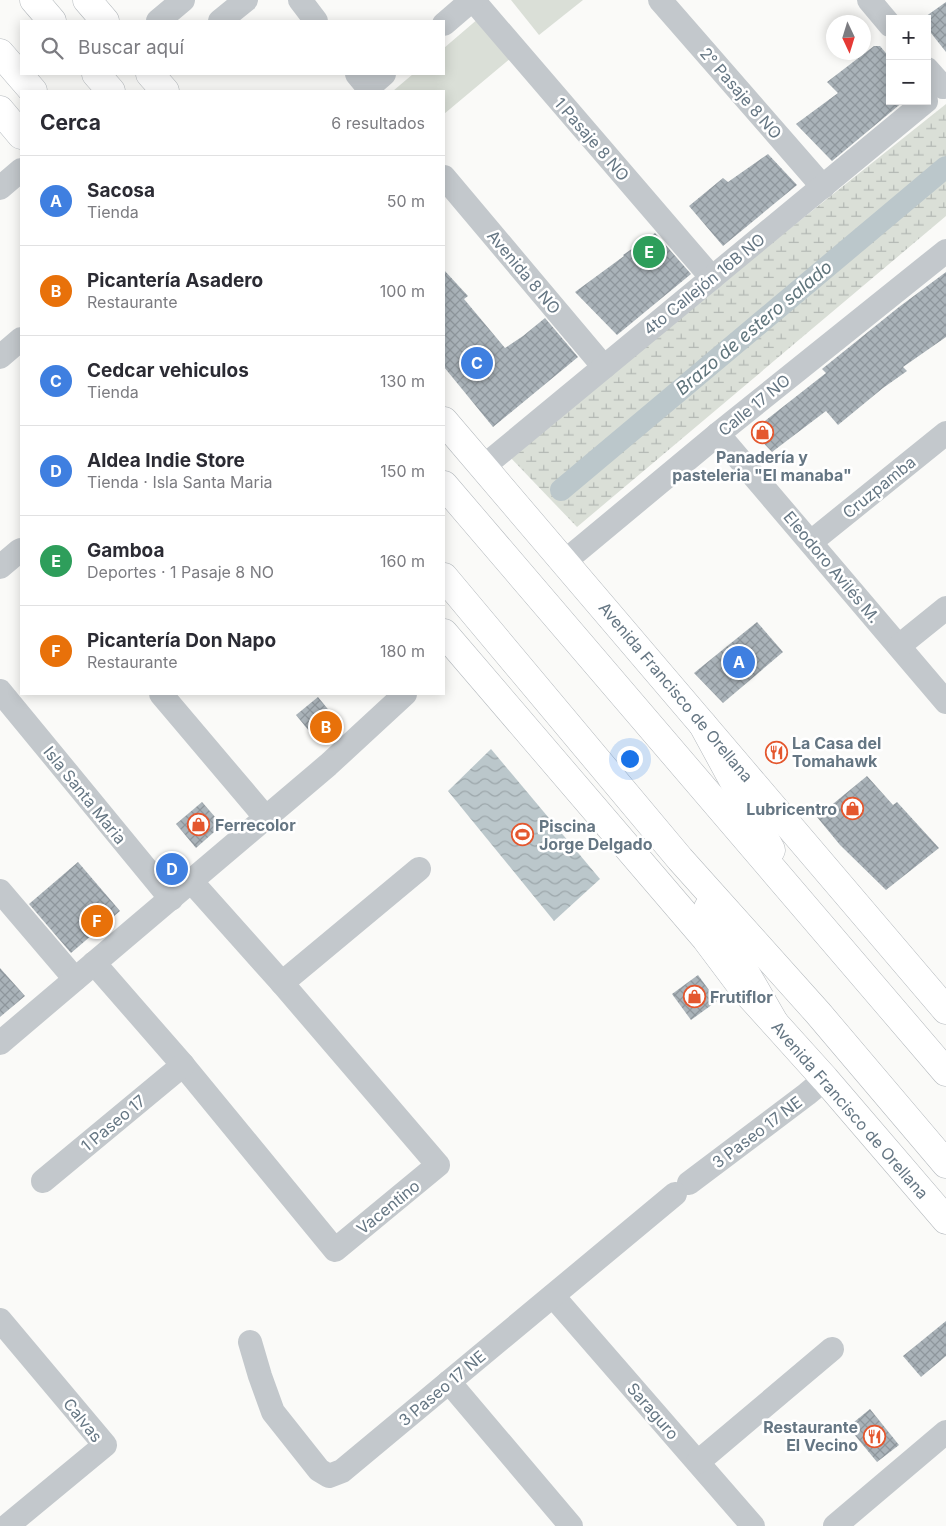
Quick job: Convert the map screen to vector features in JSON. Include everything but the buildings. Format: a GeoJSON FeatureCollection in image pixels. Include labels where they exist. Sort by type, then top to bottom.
{"type":"FeatureCollection","features":[{"type":"Feature","properties":{"kind":"main road"},"geometry":{"type":"LineString","coordinates":[[34,0],[51,20]]}},
{"type":"Feature","properties":{"kind":"main road"},"geometry":{"type":"LineString","coordinates":[[88,0],[104,20]]}},
{"type":"Feature","properties":{"kind":"main road"},"geometry":{"type":"LineString","coordinates":[[0,53],[32,90]]}},
{"type":"Feature","properties":{"kind":"main road"},"geometry":{"type":"LineString","coordinates":[[97,75],[110,90]]}},
{"type":"Feature","properties":{"kind":"main road"},"geometry":{"type":"LineString","coordinates":[[0,110],[20,134]]}},
{"type":"Feature","properties":{"kind":"main road","name":"Avenida Francisco de Orellana"},"geometry":{"type":"LineString","coordinates":[[445,422],[946,1010]]}},
{"type":"Feature","properties":{"kind":"main road"},"geometry":{"type":"LineString","coordinates":[[445,486],[946,1072]]}},
{"type":"Feature","properties":{"kind":"main road"},"geometry":{"type":"LineString","coordinates":[[445,578],[680,858],[818,1013],[946,1164]]}},
{"type":"Feature","properties":{"kind":"main road","name":"Avenida Francisco de Orellana"},"geometry":{"type":"LineString","coordinates":[[448,646],[706,940],[742,987],[825,1079],[946,1220]]}},
{"type":"Feature","properties":{"kind":"main road"},"geometry":{"type":"LineString","coordinates":[[704,725],[797,897]]}},
{"type":"Feature","properties":{"kind":"main road"},"geometry":{"type":"LineString","coordinates":[[680,858],[774,1022]]}},
{"type":"Feature","properties":{"kind":"street"},"geometry":{"type":"LineString","coordinates":[[159,20],[183,0]]}},
{"type":"Feature","properties":{"kind":"street"},"geometry":{"type":"LineString","coordinates":[[221,20],[246,0]]}},
{"type":"Feature","properties":{"kind":"street"},"geometry":{"type":"LineString","coordinates":[[300,0],[315,20]]}},
{"type":"Feature","properties":{"kind":"street"},"geometry":{"type":"LineString","coordinates":[[445,23],[472,0]]}},
{"type":"Feature","properties":{"kind":"street","name":"1 Pasaje 8 NO"},"geometry":{"type":"LineString","coordinates":[[472,0],[712,278]]}},
{"type":"Feature","properties":{"kind":"street","name":"2° Pasaje 8 NO"},"geometry":{"type":"LineString","coordinates":[[660,0],[823,187]]}},
{"type":"Feature","properties":{"kind":"street"},"geometry":{"type":"LineString","coordinates":[[869,0],[886,20]]}},
{"type":"Feature","properties":{"kind":"street"},"geometry":{"type":"LineString","coordinates":[[931,80],[936,94]]}},
{"type":"Feature","properties":{"kind":"street","name":"4to Callejón 16B NO"},"geometry":{"type":"LineString","coordinates":[[483,467],[936,94]]}},
{"type":"Feature","properties":{"kind":"street"},"geometry":{"type":"LineString","coordinates":[[0,188],[20,171]]}},
{"type":"Feature","properties":{"kind":"street","name":"Avenida 8 NO"},"geometry":{"type":"LineString","coordinates":[[445,179],[604,367]]}},
{"type":"Feature","properties":{"kind":"street","name":"Calle 17 NO"},"geometry":{"type":"LineString","coordinates":[[564,562],[718,434],[946,251]]}},
{"type":"Feature","properties":{"kind":"street"},"geometry":{"type":"LineString","coordinates":[[0,357],[20,340]]}},
{"type":"Feature","properties":{"kind":"street","name":"Cruzpamba"},"geometry":{"type":"LineString","coordinates":[[811,542],[946,433]]}},
{"type":"Feature","properties":{"kind":"street","name":"Eleodoro Avilés M."},"geometry":{"type":"LineString","coordinates":[[718,434],[946,702]]}},
{"type":"Feature","properties":{"kind":"street"},"geometry":{"type":"LineString","coordinates":[[0,567],[20,550]]}},
{"type":"Feature","properties":{"kind":"street"},"geometry":{"type":"LineString","coordinates":[[898,646],[946,608]]}},
{"type":"Feature","properties":{"kind":"street","name":"Isla Santa Maria"},"geometry":{"type":"LineString","coordinates":[[0,691],[171,899]]}},
{"type":"Feature","properties":{"kind":"street"},"geometry":{"type":"LineString","coordinates":[[162,695],[266,818]]}},
{"type":"Feature","properties":{"kind":"street"},"geometry":{"type":"LineString","coordinates":[[0,1043],[328,765],[404,695]]}},
{"type":"Feature","properties":{"kind":"street"},"geometry":{"type":"LineString","coordinates":[[282,984],[418,870]]}},
{"type":"Feature","properties":{"kind":"street","name":"Vacentino"},"geometry":{"type":"LineString","coordinates":[[94,963],[183,1065],[335,1250],[438,1165],[191,881]]}},
{"type":"Feature","properties":{"kind":"street"},"geometry":{"type":"LineString","coordinates":[[0,891],[75,979]]}},
{"type":"Feature","properties":{"kind":"street","name":"1 Paseo 17"},"geometry":{"type":"LineString","coordinates":[[43,1181],[183,1065]]}},
{"type":"Feature","properties":{"kind":"street","name":"3 Paseo 17 NE"},"geometry":{"type":"LineString","coordinates":[[250,1342],[273,1412],[319,1470],[329,1476],[342,1471],[682,1189],[825,1079]]}},
{"type":"Feature","properties":{"kind":"street","name":"Saraguro"},"geometry":{"type":"LineString","coordinates":[[553,1296],[753,1526]]}},
{"type":"Feature","properties":{"kind":"street","name":"Calvas"},"geometry":{"type":"LineString","coordinates":[[0,1320],[105,1445],[7,1526]]}},
{"type":"Feature","properties":{"kind":"street"},"geometry":{"type":"LineString","coordinates":[[698,1462],[832,1349]]}},
{"type":"Feature","properties":{"kind":"street"},"geometry":{"type":"LineString","coordinates":[[449,1382],[571,1526]]}},
{"type":"Feature","properties":{"kind":"street"},"geometry":{"type":"LineString","coordinates":[[835,1526],[946,1432]]}},
{"type":"Feature","properties":{"kind":"green space"},"geometry":{"type":"Polygon","coordinates":[[[511,0],[583,0],[539,35],[511,0]]]}},
{"type":"Feature","properties":{"kind":"green space"},"geometry":{"type":"Polygon","coordinates":[[[479,18],[512,57],[445,113],[445,90],[394,90],[412,75],[445,75],[445,47],[479,18]]]}},
{"type":"Feature","properties":{"kind":"green space"},"geometry":{"type":"Polygon","coordinates":[[[946,104],[946,216],[577,527],[507,454],[946,104]]]}},
{"type":"Feature","properties":{"kind":"water","name":"Piscina Jorge Delgado"},"geometry":{"type":"Polygon","coordinates":[[[491,749],[600,879],[554,921],[448,791],[491,749]]]}},
{"type":"Feature","properties":{"kind":"waterway","name":"Brazo de estero salado"},"geometry":{"type":"LineString","coordinates":[[561,490],[946,167]]}},
{"type":"Feature","properties":{"kind":"place","name":"Gamboa"},"geometry":{"type":"Point","coordinates":[649,252]}},
{"type":"Feature","properties":{"kind":"place","name":"Cedcar vehiculos"},"geometry":{"type":"Point","coordinates":[477,363]}},
{"type":"Feature","properties":{"kind":"place","name":"Panadería y pasteleria \"El manaba\""},"geometry":{"type":"Point","coordinates":[762,433]}},
{"type":"Feature","properties":{"kind":"place","name":"Sacosa"},"geometry":{"type":"Point","coordinates":[739,662]}},
{"type":"Feature","properties":{"kind":"place","name":"Picantería Asadero"},"geometry":{"type":"Point","coordinates":[326,727]}},
{"type":"Feature","properties":{"kind":"place","name":"La Casa del Tomahawk"},"geometry":{"type":"Point","coordinates":[776,752]}},
{"type":"Feature","properties":{"kind":"place","name":"Lubricentro"},"geometry":{"type":"Point","coordinates":[853,809]}},
{"type":"Feature","properties":{"kind":"place","name":"Ferrecolor"},"geometry":{"type":"Point","coordinates":[199,825]}},
{"type":"Feature","properties":{"kind":"place","name":"Piscina Jorge Delgado"},"geometry":{"type":"Point","coordinates":[523,835]}},
{"type":"Feature","properties":{"kind":"place","name":"Aldea Indie Store"},"geometry":{"type":"Point","coordinates":[172,869]}},
{"type":"Feature","properties":{"kind":"place","name":"Picantería Don Napo"},"geometry":{"type":"Point","coordinates":[97,921]}},
{"type":"Feature","properties":{"kind":"place","name":"Frutiflor"},"geometry":{"type":"Point","coordinates":[694,997]}},
{"type":"Feature","properties":{"kind":"place","name":"Restaurante El Vecino"},"geometry":{"type":"Point","coordinates":[874,1436]}}]}
